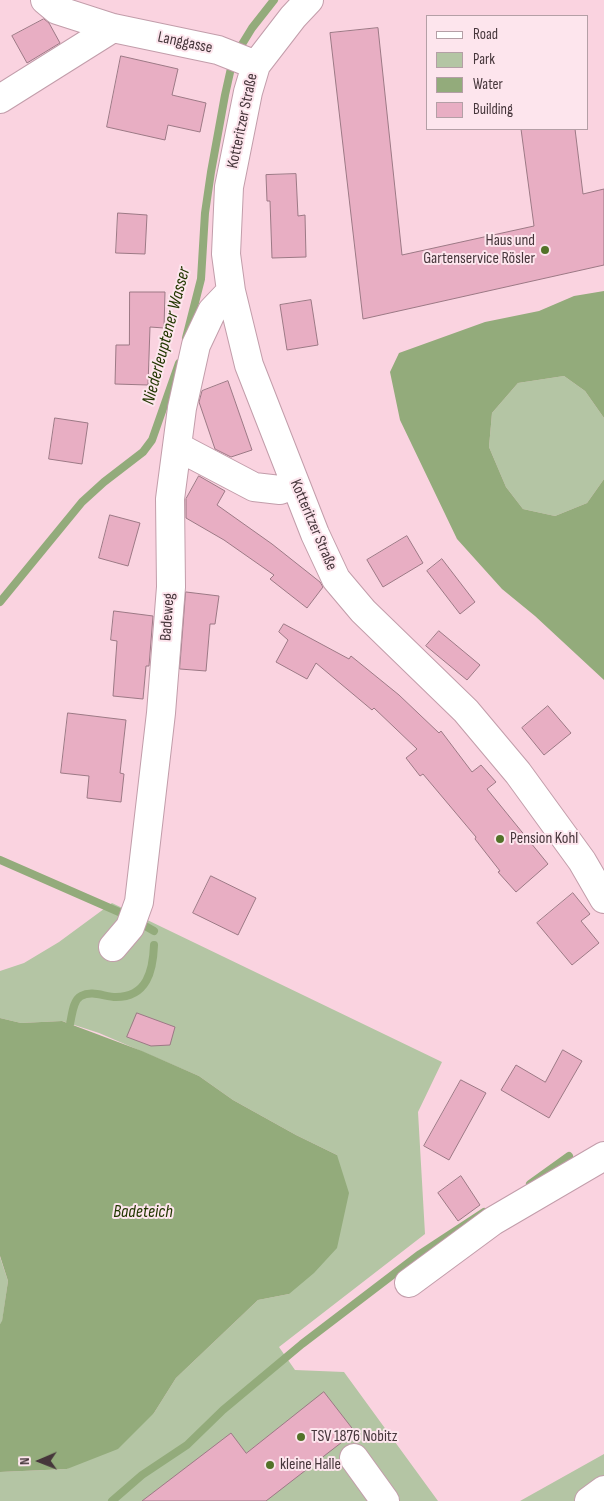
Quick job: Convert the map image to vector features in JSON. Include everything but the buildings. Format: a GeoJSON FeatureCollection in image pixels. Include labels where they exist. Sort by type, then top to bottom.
{"type":"FeatureCollection","features":[{"type":"Feature","properties":{"kind":"street","name":"Langgasse"},"geometry":{"type":"LineString","coordinates":[[45,0],[57,10],[113,28],[218,50],[242,60]]}},
{"type":"Feature","properties":{"kind":"street"},"geometry":{"type":"LineString","coordinates":[[242,60],[293,18],[309,0]]}},
{"type":"Feature","properties":{"kind":"street"},"geometry":{"type":"LineString","coordinates":[[0,99],[113,28]]}},
{"type":"Feature","properties":{"kind":"street","name":"Kotteritzer Straße"},"geometry":{"type":"LineString","coordinates":[[242,60],[248,92],[229,187],[226,254],[231,290],[248,365],[315,534],[336,580],[363,611],[466,711],[501,752],[582,860],[604,899]]}},
{"type":"Feature","properties":{"kind":"street","name":"Badeweg"},"geometry":{"type":"LineString","coordinates":[[112,947],[130,927],[139,902],[161,703],[171,587],[170,499],[182,408],[196,346],[212,311],[231,290]]}},
{"type":"Feature","properties":{"kind":"street"},"geometry":{"type":"LineString","coordinates":[[178,447],[254,487],[280,490],[295,484]]}},
{"type":"Feature","properties":{"kind":"street"},"geometry":{"type":"LineString","coordinates":[[409,1283],[493,1222],[604,1156]]}},
{"type":"Feature","properties":{"kind":"street"},"geometry":{"type":"LineString","coordinates":[[354,1458],[385,1501]]}},
{"type":"Feature","properties":{"kind":"street"},"geometry":{"type":"LineString","coordinates":[[589,1501],[604,1490]]}},
{"type":"Feature","properties":{"kind":"green space"},"geometry":{"type":"Polygon","coordinates":[[[564,376],[585,391],[604,418],[604,479],[587,503],[555,516],[523,509],[506,487],[489,447],[492,413],[518,383],[564,376]]]}},
{"type":"Feature","properties":{"kind":"green space"},"geometry":{"type":"Polygon","coordinates":[[[112,903],[442,1062],[418,1112],[425,1234],[279,1347],[295,1370],[344,1372],[438,1501],[0,1501],[0,1472],[67,1469],[154,1413],[176,1378],[258,1300],[289,1294],[337,1155],[233,1100],[199,1076],[99,1033],[62,1021],[21,1023],[0,1018],[0,971],[24,963],[59,942],[112,903]]]}},
{"type":"Feature","properties":{"kind":"green space"},"geometry":{"type":"Polygon","coordinates":[[[0,1257],[8,1281],[2,1322],[0,1324],[0,1257]]]}},
{"type":"Feature","properties":{"kind":"green space"},"geometry":{"type":"Polygon","coordinates":[[[604,1454],[604,1501],[520,1501],[604,1454]]]}},
{"type":"Feature","properties":{"kind":"water"},"geometry":{"type":"Polygon","coordinates":[[[604,291],[604,418],[585,391],[564,376],[518,383],[492,413],[489,447],[506,487],[523,509],[555,516],[587,503],[604,479],[604,680],[535,616],[502,589],[457,539],[400,420],[390,372],[399,353],[485,322],[539,311],[574,296],[604,291]]]}},
{"type":"Feature","properties":{"kind":"water","name":"Badeteich"},"geometry":{"type":"Polygon","coordinates":[[[0,1018],[21,1023],[62,1021],[142,1051],[199,1076],[233,1100],[337,1155],[349,1193],[337,1248],[314,1273],[289,1294],[258,1300],[176,1378],[154,1413],[118,1449],[67,1469],[0,1472],[0,1324],[8,1281],[0,1256],[0,1018]]]}},
{"type":"Feature","properties":{"kind":"waterway","name":"Niederleuptener Wasser"},"geometry":{"type":"LineString","coordinates":[[186,338],[201,279],[205,213],[233,59],[252,28],[274,0]]}},
{"type":"Feature","properties":{"kind":"waterway","name":"Niederleuptener Wasser"},"geometry":{"type":"LineString","coordinates":[[0,602],[82,502],[104,482],[143,452],[152,440],[179,363]]}},
{"type":"Feature","properties":{"kind":"waterway"},"geometry":{"type":"LineString","coordinates":[[0,860],[119,912]]}},
{"type":"Feature","properties":{"kind":"waterway"},"geometry":{"type":"LineString","coordinates":[[147,927],[154,931]]}},
{"type":"Feature","properties":{"kind":"waterway"},"geometry":{"type":"LineString","coordinates":[[70,1024],[75,1004],[78,998],[85,994],[116,997],[135,993],[146,981],[150,973],[154,945]]}},
{"type":"Feature","properties":{"kind":"waterway"},"geometry":{"type":"LineString","coordinates":[[530,1184],[569,1156]]}},
{"type":"Feature","properties":{"kind":"waterway"},"geometry":{"type":"LineString","coordinates":[[112,1501],[142,1475],[187,1445],[223,1410],[302,1344],[420,1254],[484,1212]]}},
{"type":"Feature","properties":{"kind":"place","name":"Haus und Gartenservice Rösler"},"geometry":{"type":"Point","coordinates":[545,250]}},
{"type":"Feature","properties":{"kind":"place","name":"Pension Kohl"},"geometry":{"type":"Point","coordinates":[500,839]}},
{"type":"Feature","properties":{"kind":"place","name":"TSV 1876 Nobitz"},"geometry":{"type":"Point","coordinates":[301,1437]}},
{"type":"Feature","properties":{"kind":"place","name":"kleine Halle"},"geometry":{"type":"Point","coordinates":[270,1465]}}]}
